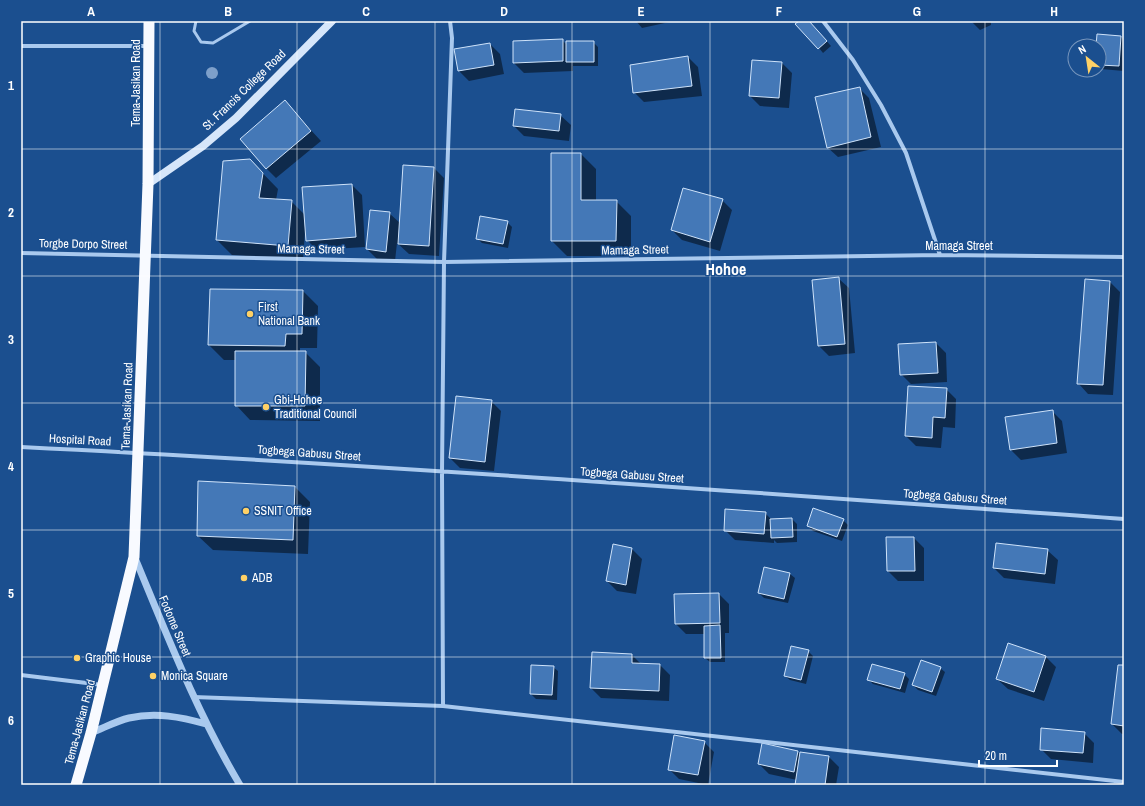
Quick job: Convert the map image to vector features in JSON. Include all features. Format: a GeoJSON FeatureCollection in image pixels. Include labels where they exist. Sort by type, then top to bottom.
{"type":"FeatureCollection","features":[{"type":"Feature","properties":{"kind":"highway","name":"Tema-Jasikan Road"},"geometry":{"type":"LineString","coordinates":[[76,785],[103,686],[134,557],[148,184],[149,21]]}},
{"type":"Feature","properties":{"kind":"main road","name":"St. Francis College Road"},"geometry":{"type":"LineString","coordinates":[[148,184],[203,146],[236,118],[332,21]]}},
{"type":"Feature","properties":{"kind":"street"},"geometry":{"type":"LineString","coordinates":[[443,706],[442,472],[444,262],[452,38],[450,21]]}},
{"type":"Feature","properties":{"kind":"street"},"geometry":{"type":"LineString","coordinates":[[823,21],[857,66],[881,105],[906,153],[940,255]]}},
{"type":"Feature","properties":{"kind":"street"},"geometry":{"type":"LineString","coordinates":[[21,46],[149,46]]}},
{"type":"Feature","properties":{"kind":"street","name":"Torgbe Dorpo Street"},"geometry":{"type":"LineString","coordinates":[[21,253],[146,255]]}},
{"type":"Feature","properties":{"kind":"street","name":"Mamaga Street"},"geometry":{"type":"LineString","coordinates":[[146,255],[444,262],[940,255],[1124,258]]}},
{"type":"Feature","properties":{"kind":"street","name":"Hospital Road"},"geometry":{"type":"LineString","coordinates":[[21,447],[139,453]]}},
{"type":"Feature","properties":{"kind":"street","name":"Togbega Gabusu Street"},"geometry":{"type":"LineString","coordinates":[[139,453],[442,472],[1124,519]]}},
{"type":"Feature","properties":{"kind":"street","name":"Fodome Street"},"geometry":{"type":"LineString","coordinates":[[134,557],[193,697],[206,724],[240,785]]}},
{"type":"Feature","properties":{"kind":"street"},"geometry":{"type":"LineString","coordinates":[[21,675],[103,686]]}},
{"type":"Feature","properties":{"kind":"street"},"geometry":{"type":"LineString","coordinates":[[193,697],[443,706],[1124,782]]}},
{"type":"Feature","properties":{"kind":"street"},"geometry":{"type":"LineString","coordinates":[[91,733],[128,718],[151,715],[178,717],[206,724]]}},
{"type":"Feature","properties":{"kind":"lane"},"geometry":{"type":"LineString","coordinates":[[196,21],[194,31],[201,42],[213,43],[250,21]]}},
{"type":"Feature","properties":{"kind":"building"},"geometry":{"type":"Polygon","coordinates":[[[799,21],[809,21],[827,41],[818,49],[795,24],[799,21]]]}},
{"type":"Feature","properties":{"kind":"building"},"geometry":{"type":"Polygon","coordinates":[[[1097,34],[1121,36],[1119,66],[1107,65],[1107,38],[1097,38],[1097,34]]]}},
{"type":"Feature","properties":{"kind":"building"},"geometry":{"type":"Polygon","coordinates":[[[563,39],[563,61],[513,63],[513,41],[563,39]]]}},
{"type":"Feature","properties":{"kind":"building"},"geometry":{"type":"Polygon","coordinates":[[[566,41],[594,41],[594,62],[566,62],[566,41]]]}},
{"type":"Feature","properties":{"kind":"building"},"geometry":{"type":"Polygon","coordinates":[[[490,43],[494,65],[458,71],[454,49],[490,43]]]}},
{"type":"Feature","properties":{"kind":"building"},"geometry":{"type":"Polygon","coordinates":[[[688,56],[692,86],[633,93],[630,65],[688,56]]]}},
{"type":"Feature","properties":{"kind":"building"},"geometry":{"type":"Polygon","coordinates":[[[752,60],[782,62],[779,98],[749,96],[752,60]]]}},
{"type":"Feature","properties":{"kind":"building"},"geometry":{"type":"Polygon","coordinates":[[[860,87],[871,137],[827,148],[815,97],[860,87]]]}},
{"type":"Feature","properties":{"kind":"building"},"geometry":{"type":"Polygon","coordinates":[[[285,100],[311,131],[266,169],[240,139],[285,100]]]}},
{"type":"Feature","properties":{"kind":"building"},"geometry":{"type":"Polygon","coordinates":[[[515,109],[561,114],[559,131],[513,126],[515,109]]]}},
{"type":"Feature","properties":{"kind":"building"},"geometry":{"type":"Polygon","coordinates":[[[551,153],[581,153],[581,200],[617,200],[616,241],[551,241],[551,153]]]}},
{"type":"Feature","properties":{"kind":"building"},"geometry":{"type":"Polygon","coordinates":[[[250,159],[263,173],[259,198],[292,200],[288,246],[216,240],[223,161],[250,159]]]}},
{"type":"Feature","properties":{"kind":"building"},"geometry":{"type":"Polygon","coordinates":[[[403,165],[434,167],[429,246],[398,244],[403,165]]]}},
{"type":"Feature","properties":{"kind":"building"},"geometry":{"type":"Polygon","coordinates":[[[352,184],[356,237],[306,241],[302,187],[352,184]]]}},
{"type":"Feature","properties":{"kind":"building"},"geometry":{"type":"Polygon","coordinates":[[[683,188],[723,199],[710,242],[671,230],[683,188]]]}},
{"type":"Feature","properties":{"kind":"building"},"geometry":{"type":"Polygon","coordinates":[[[370,210],[390,212],[386,252],[366,249],[370,210]]]}},
{"type":"Feature","properties":{"kind":"building"},"geometry":{"type":"Polygon","coordinates":[[[480,216],[508,221],[503,244],[476,239],[480,216]]]}},
{"type":"Feature","properties":{"kind":"building"},"geometry":{"type":"Polygon","coordinates":[[[839,277],[845,344],[818,346],[812,280],[839,277]]]}},
{"type":"Feature","properties":{"kind":"building"},"geometry":{"type":"Polygon","coordinates":[[[1085,279],[1110,281],[1103,385],[1077,384],[1085,279]]]}},
{"type":"Feature","properties":{"kind":"building"},"geometry":{"type":"Polygon","coordinates":[[[210,289],[303,290],[302,334],[286,334],[285,346],[208,345],[210,289]]]}},
{"type":"Feature","properties":{"kind":"building"},"geometry":{"type":"Polygon","coordinates":[[[936,342],[938,373],[900,375],[898,344],[936,342]]]}},
{"type":"Feature","properties":{"kind":"building"},"geometry":{"type":"Polygon","coordinates":[[[235,351],[306,351],[305,406],[235,406],[235,351]]]}},
{"type":"Feature","properties":{"kind":"building"},"geometry":{"type":"Polygon","coordinates":[[[908,386],[947,388],[945,418],[933,417],[932,438],[905,436],[908,386]]]}},
{"type":"Feature","properties":{"kind":"building"},"geometry":{"type":"Polygon","coordinates":[[[456,396],[492,400],[485,462],[449,458],[456,396]]]}},
{"type":"Feature","properties":{"kind":"building"},"geometry":{"type":"Polygon","coordinates":[[[1053,410],[1057,443],[1010,450],[1005,417],[1053,410]]]}},
{"type":"Feature","properties":{"kind":"building","name":"SSNIT Office"},"geometry":{"type":"Polygon","coordinates":[[[198,481],[295,486],[293,540],[197,536],[198,481]]]}},
{"type":"Feature","properties":{"kind":"building"},"geometry":{"type":"Polygon","coordinates":[[[813,508],[844,519],[837,537],[807,526],[813,508]]]}},
{"type":"Feature","properties":{"kind":"building"},"geometry":{"type":"Polygon","coordinates":[[[725,509],[766,512],[764,534],[724,531],[725,509]]]}},
{"type":"Feature","properties":{"kind":"building"},"geometry":{"type":"Polygon","coordinates":[[[792,518],[793,537],[771,538],[770,519],[792,518]]]}},
{"type":"Feature","properties":{"kind":"building"},"geometry":{"type":"Polygon","coordinates":[[[886,537],[914,537],[915,571],[887,571],[886,537]]]}},
{"type":"Feature","properties":{"kind":"building"},"geometry":{"type":"Polygon","coordinates":[[[996,543],[1048,549],[1045,574],[993,568],[996,543]]]}},
{"type":"Feature","properties":{"kind":"building"},"geometry":{"type":"Polygon","coordinates":[[[613,544],[632,548],[626,585],[606,581],[613,544]]]}},
{"type":"Feature","properties":{"kind":"building"},"geometry":{"type":"Polygon","coordinates":[[[764,567],[790,573],[784,599],[758,593],[764,567]]]}},
{"type":"Feature","properties":{"kind":"building"},"geometry":{"type":"Polygon","coordinates":[[[719,593],[720,623],[675,624],[674,594],[719,593]]]}},
{"type":"Feature","properties":{"kind":"building"},"geometry":{"type":"Polygon","coordinates":[[[720,625],[721,658],[704,658],[704,626],[720,625]]]}},
{"type":"Feature","properties":{"kind":"building"},"geometry":{"type":"Polygon","coordinates":[[[1008,643],[1046,656],[1034,692],[996,679],[1008,643]]]}},
{"type":"Feature","properties":{"kind":"building"},"geometry":{"type":"Polygon","coordinates":[[[791,646],[809,650],[801,680],[784,676],[791,646]]]}},
{"type":"Feature","properties":{"kind":"building"},"geometry":{"type":"Polygon","coordinates":[[[592,652],[632,654],[632,663],[660,664],[659,691],[590,688],[592,652]]]}},
{"type":"Feature","properties":{"kind":"building"},"geometry":{"type":"Polygon","coordinates":[[[921,660],[941,667],[932,692],[912,685],[921,660]]]}},
{"type":"Feature","properties":{"kind":"building"},"geometry":{"type":"Polygon","coordinates":[[[872,664],[905,673],[900,689],[867,680],[872,664]]]}},
{"type":"Feature","properties":{"kind":"building"},"geometry":{"type":"Polygon","coordinates":[[[531,665],[554,666],[552,695],[530,694],[531,665]]]}},
{"type":"Feature","properties":{"kind":"building"},"geometry":{"type":"Polygon","coordinates":[[[1118,665],[1124,665],[1124,726],[1111,724],[1118,665]]]}},
{"type":"Feature","properties":{"kind":"building"},"geometry":{"type":"Polygon","coordinates":[[[1041,728],[1085,732],[1083,753],[1040,750],[1041,728]]]}},
{"type":"Feature","properties":{"kind":"building"},"geometry":{"type":"Polygon","coordinates":[[[674,735],[705,741],[698,775],[668,770],[674,735]]]}},
{"type":"Feature","properties":{"kind":"building"},"geometry":{"type":"Polygon","coordinates":[[[762,743],[798,751],[794,772],[758,764],[762,743]]]}},
{"type":"Feature","properties":{"kind":"building"},"geometry":{"type":"Polygon","coordinates":[[[800,752],[829,756],[825,785],[795,785],[800,752]]]}},
{"type":"Feature","properties":{"kind":"place","name":"First National Bank"},"geometry":{"type":"Point","coordinates":[250,314]}},
{"type":"Feature","properties":{"kind":"place","name":"Gbi-Hohoe Traditional Council"},"geometry":{"type":"Point","coordinates":[266,407]}},
{"type":"Feature","properties":{"kind":"place","name":"SSNIT Office"},"geometry":{"type":"Point","coordinates":[246,511]}},
{"type":"Feature","properties":{"kind":"place","name":"ADB"},"geometry":{"type":"Point","coordinates":[244,578]}},
{"type":"Feature","properties":{"kind":"place","name":"Graphic House"},"geometry":{"type":"Point","coordinates":[77,658]}},
{"type":"Feature","properties":{"kind":"place","name":"Monica Square"},"geometry":{"type":"Point","coordinates":[153,676]}},
{"type":"Feature","properties":{"kind":"district","name":"Hohoe"},"geometry":{"type":"Point","coordinates":[726,269]}}]}
